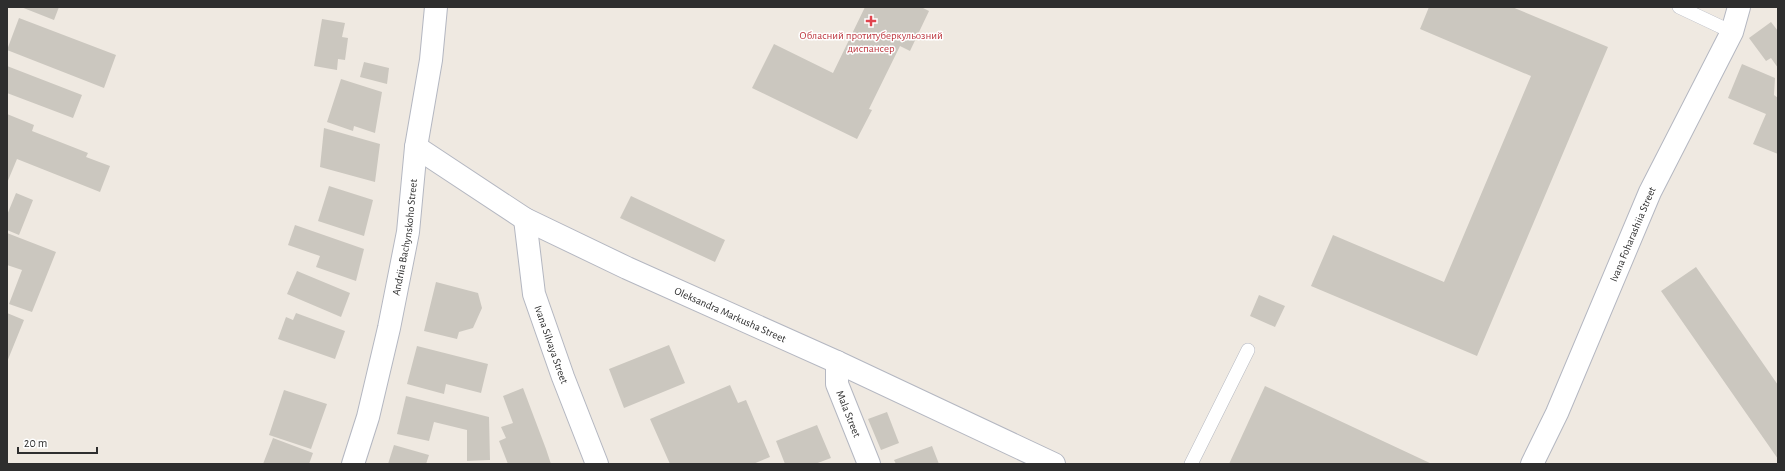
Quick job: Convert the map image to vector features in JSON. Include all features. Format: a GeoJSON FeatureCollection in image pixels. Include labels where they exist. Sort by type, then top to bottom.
{"type":"FeatureCollection","features":[{"type":"Feature","properties":{"kind":"street","name":"Andriia Bachynskoho Street"},"geometry":{"type":"LineString","coordinates":[[353,464],[368,417],[391,321],[408,232],[416,147],[431,60],[436,7]]}},
{"type":"Feature","properties":{"kind":"street","name":"Ivana Foharashiia Street"},"geometry":{"type":"LineString","coordinates":[[1532,464],[1557,413],[1650,192],[1732,32],[1739,7]]}},
{"type":"Feature","properties":{"kind":"street","name":"Oleksandra Markusha Street"},"geometry":{"type":"LineString","coordinates":[[416,147],[525,219],[635,272],[837,362],[1054,464]]}},
{"type":"Feature","properties":{"kind":"street","name":"Ivana Silvaya Street"},"geometry":{"type":"LineString","coordinates":[[525,219],[534,294],[563,377],[597,464]]}},
{"type":"Feature","properties":{"kind":"street","name":"Mala Street"},"geometry":{"type":"LineString","coordinates":[[837,362],[837,384],[869,464]]}},
{"type":"Feature","properties":{"kind":"lane"},"geometry":{"type":"LineString","coordinates":[[1679,7],[1732,32]]}},
{"type":"Feature","properties":{"kind":"lane"},"geometry":{"type":"LineString","coordinates":[[1191,464],[1248,350]]}},
{"type":"Feature","properties":{"kind":"building"},"geometry":{"type":"Polygon","coordinates":[[[21,7],[59,7],[54,20],[21,7]]]}},
{"type":"Feature","properties":{"kind":"building"},"geometry":{"type":"Polygon","coordinates":[[[865,7],[921,7],[929,11],[910,51],[900,46],[869,109],[872,110],[857,139],[752,88],[774,44],[833,73],[865,7]]]}},
{"type":"Feature","properties":{"kind":"building"},"geometry":{"type":"Polygon","coordinates":[[[1429,7],[1512,7],[1608,47],[1477,356],[1311,286],[1333,235],[1444,282],[1531,76],[1420,29],[1429,7]]]}},
{"type":"Feature","properties":{"kind":"building"},"geometry":{"type":"Polygon","coordinates":[[[19,18],[116,55],[104,88],[7,50],[19,18]]]}},
{"type":"Feature","properties":{"kind":"building"},"geometry":{"type":"Polygon","coordinates":[[[322,19],[345,23],[342,37],[348,38],[345,60],[338,59],[337,70],[314,66],[322,19]]]}},
{"type":"Feature","properties":{"kind":"building"},"geometry":{"type":"Polygon","coordinates":[[[1771,22],[1778,31],[1778,68],[1771,58],[1766,61],[1749,38],[1771,22]]]}},
{"type":"Feature","properties":{"kind":"building"},"geometry":{"type":"Polygon","coordinates":[[[364,62],[389,68],[387,84],[360,77],[364,62]]]}},
{"type":"Feature","properties":{"kind":"building"},"geometry":{"type":"Polygon","coordinates":[[[1742,64],[1775,78],[1774,95],[1778,98],[1778,154],[1753,144],[1766,114],[1728,98],[1742,64]]]}},
{"type":"Feature","properties":{"kind":"building"},"geometry":{"type":"Polygon","coordinates":[[[7,66],[82,95],[73,118],[7,93],[7,66]]]}},
{"type":"Feature","properties":{"kind":"building"},"geometry":{"type":"Polygon","coordinates":[[[341,79],[382,92],[375,133],[354,126],[353,131],[327,122],[341,79]]]}},
{"type":"Feature","properties":{"kind":"building"},"geometry":{"type":"Polygon","coordinates":[[[7,114],[34,125],[32,131],[88,153],[86,157],[110,166],[100,192],[17,159],[7,183],[7,114]]]}},
{"type":"Feature","properties":{"kind":"building"},"geometry":{"type":"Polygon","coordinates":[[[324,128],[380,144],[375,182],[320,167],[324,128]]]}},
{"type":"Feature","properties":{"kind":"building"},"geometry":{"type":"Polygon","coordinates":[[[329,186],[373,200],[364,236],[318,221],[329,186]]]}},
{"type":"Feature","properties":{"kind":"building"},"geometry":{"type":"Polygon","coordinates":[[[16,193],[33,200],[19,235],[7,230],[7,215],[16,193]]]}},
{"type":"Feature","properties":{"kind":"building"},"geometry":{"type":"Polygon","coordinates":[[[631,196],[725,240],[715,262],[620,218],[631,196]]]}},
{"type":"Feature","properties":{"kind":"building"},"geometry":{"type":"Polygon","coordinates":[[[295,225],[364,249],[356,281],[316,267],[320,256],[288,245],[295,225]]]}},
{"type":"Feature","properties":{"kind":"building"},"geometry":{"type":"Polygon","coordinates":[[[7,233],[56,252],[32,312],[9,304],[22,270],[7,265],[7,233]]]}},
{"type":"Feature","properties":{"kind":"building"},"geometry":{"type":"Polygon","coordinates":[[[1696,267],[1778,385],[1778,459],[1661,291],[1696,267]]]}},
{"type":"Feature","properties":{"kind":"building"},"geometry":{"type":"Polygon","coordinates":[[[297,271],[350,293],[341,317],[287,294],[297,271]]]}},
{"type":"Feature","properties":{"kind":"building"},"geometry":{"type":"Polygon","coordinates":[[[436,282],[478,293],[482,308],[473,328],[459,332],[457,339],[424,331],[436,282]]]}},
{"type":"Feature","properties":{"kind":"building"},"geometry":{"type":"Polygon","coordinates":[[[1259,295],[1285,306],[1275,327],[1250,316],[1259,295]]]}},
{"type":"Feature","properties":{"kind":"building"},"geometry":{"type":"Polygon","coordinates":[[[7,313],[24,320],[7,362],[7,313]]]}},
{"type":"Feature","properties":{"kind":"building"},"geometry":{"type":"Polygon","coordinates":[[[296,313],[345,331],[335,359],[278,339],[286,317],[293,320],[296,313]]]}},
{"type":"Feature","properties":{"kind":"building"},"geometry":{"type":"Polygon","coordinates":[[[669,345],[685,383],[624,408],[609,369],[669,345]]]}},
{"type":"Feature","properties":{"kind":"building"},"geometry":{"type":"Polygon","coordinates":[[[417,346],[488,364],[481,393],[446,384],[444,394],[407,384],[417,346]]]}},
{"type":"Feature","properties":{"kind":"building"},"geometry":{"type":"Polygon","coordinates":[[[730,385],[738,403],[746,400],[770,457],[753,464],[670,464],[650,419],[730,385]]]}},
{"type":"Feature","properties":{"kind":"building"},"geometry":{"type":"Polygon","coordinates":[[[1265,386],[1432,464],[1229,464],[1265,386]]]}},
{"type":"Feature","properties":{"kind":"building"},"geometry":{"type":"Polygon","coordinates":[[[523,388],[551,464],[508,464],[499,441],[506,438],[501,427],[513,423],[503,396],[523,388]]]}},
{"type":"Feature","properties":{"kind":"building"},"geometry":{"type":"Polygon","coordinates":[[[284,390],[327,404],[311,449],[269,435],[284,390]]]}},
{"type":"Feature","properties":{"kind":"building"},"geometry":{"type":"Polygon","coordinates":[[[406,396],[489,417],[490,460],[467,461],[467,430],[434,422],[429,441],[397,434],[406,396]]]}},
{"type":"Feature","properties":{"kind":"building"},"geometry":{"type":"Polygon","coordinates":[[[887,412],[899,443],[881,450],[868,419],[887,412]]]}},
{"type":"Feature","properties":{"kind":"building"},"geometry":{"type":"Polygon","coordinates":[[[817,425],[831,458],[815,464],[785,464],[776,441],[817,425]]]}},
{"type":"Feature","properties":{"kind":"building"},"geometry":{"type":"Polygon","coordinates":[[[273,438],[313,453],[309,464],[263,464],[273,438]]]}},
{"type":"Feature","properties":{"kind":"building"},"geometry":{"type":"Polygon","coordinates":[[[394,445],[429,455],[426,464],[388,464],[394,445]]]}},
{"type":"Feature","properties":{"kind":"building"},"geometry":{"type":"Polygon","coordinates":[[[932,446],[939,464],[896,464],[894,460],[932,446]]]}},
{"type":"Feature","properties":{"kind":"place","name":"Обласний протитуберкульозний диспансер"},"geometry":{"type":"Point","coordinates":[871,21]}}]}
